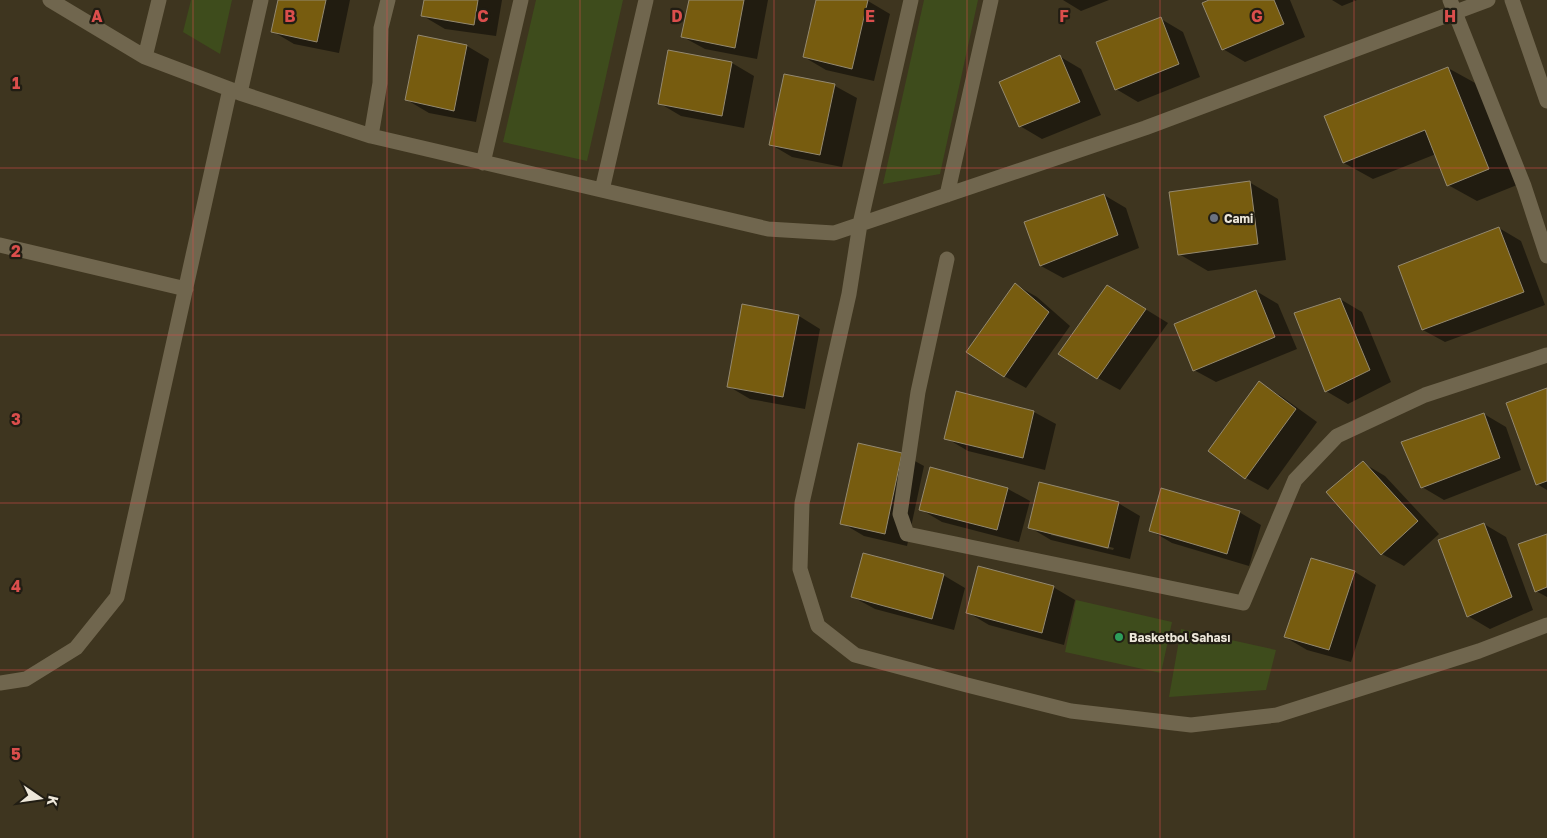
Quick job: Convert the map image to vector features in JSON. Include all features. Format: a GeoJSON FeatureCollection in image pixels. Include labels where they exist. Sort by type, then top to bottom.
{"type":"FeatureCollection","features":[{"type":"Feature","properties":{"kind":"street"},"geometry":{"type":"LineString","coordinates":[[50,0],[145,58],[235,91],[371,136],[768,229],[834,233],[1144,128],[1453,6],[1488,0]]}},
{"type":"Feature","properties":{"kind":"street"},"geometry":{"type":"LineString","coordinates":[[145,58],[159,0]]}},
{"type":"Feature","properties":{"kind":"street"},"geometry":{"type":"LineString","coordinates":[[0,683],[26,679],[76,648],[117,597],[186,289],[235,91],[261,0]]}},
{"type":"Feature","properties":{"kind":"street"},"geometry":{"type":"LineString","coordinates":[[371,136],[380,83],[381,28],[388,0]]}},
{"type":"Feature","properties":{"kind":"street"},"geometry":{"type":"LineString","coordinates":[[484,163],[521,0]]}},
{"type":"Feature","properties":{"kind":"street"},"geometry":{"type":"LineString","coordinates":[[602,190],[646,0]]}},
{"type":"Feature","properties":{"kind":"street"},"geometry":{"type":"LineString","coordinates":[[911,0],[860,224],[849,294],[802,503],[800,569],[818,626],[855,655],[1071,711],[1191,725],[1277,715],[1479,651],[1547,625]]}},
{"type":"Feature","properties":{"kind":"street"},"geometry":{"type":"LineString","coordinates":[[947,195],[991,0]]}},
{"type":"Feature","properties":{"kind":"street"},"geometry":{"type":"LineString","coordinates":[[1512,0],[1547,101]]}},
{"type":"Feature","properties":{"kind":"street"},"geometry":{"type":"LineString","coordinates":[[1453,6],[1524,186],[1547,256]]}},
{"type":"Feature","properties":{"kind":"street"},"geometry":{"type":"LineString","coordinates":[[0,245],[186,289]]}},
{"type":"Feature","properties":{"kind":"street"},"geometry":{"type":"LineString","coordinates":[[947,259],[918,392],[900,514],[907,534],[1243,603],[1294,480],[1337,436],[1425,395],[1547,355]]}},
{"type":"Feature","properties":{"kind":"green space"},"geometry":{"type":"Polygon","coordinates":[[[191,0],[232,0],[220,54],[183,32],[191,0]]]}},
{"type":"Feature","properties":{"kind":"green space"},"geometry":{"type":"Polygon","coordinates":[[[536,0],[623,0],[587,161],[503,142],[536,0]]]}},
{"type":"Feature","properties":{"kind":"green space"},"geometry":{"type":"Polygon","coordinates":[[[924,0],[978,0],[940,174],[883,184],[924,0]]]}},
{"type":"Feature","properties":{"kind":"green space","name":"Basketbol Sahası"},"geometry":{"type":"Polygon","coordinates":[[[1076,600],[1172,622],[1161,673],[1065,652],[1076,600]]]}},
{"type":"Feature","properties":{"kind":"green space"},"geometry":{"type":"Polygon","coordinates":[[[1181,629],[1276,650],[1266,690],[1169,697],[1181,629]]]}},
{"type":"Feature","properties":{"kind":"building"},"geometry":{"type":"Polygon","coordinates":[[[278,0],[326,0],[317,42],[271,32],[278,0]]]}},
{"type":"Feature","properties":{"kind":"building"},"geometry":{"type":"Polygon","coordinates":[[[424,0],[478,0],[474,25],[421,16],[424,0]]]}},
{"type":"Feature","properties":{"kind":"building"},"geometry":{"type":"Polygon","coordinates":[[[689,0],[744,0],[735,48],[681,37],[689,0]]]}},
{"type":"Feature","properties":{"kind":"building"},"geometry":{"type":"Polygon","coordinates":[[[816,0],[868,0],[852,69],[803,57],[816,0]]]}},
{"type":"Feature","properties":{"kind":"building"},"geometry":{"type":"Polygon","coordinates":[[[1209,0],[1274,0],[1284,24],[1222,50],[1202,3],[1209,0]]]}},
{"type":"Feature","properties":{"kind":"building"},"geometry":{"type":"Polygon","coordinates":[[[1161,17],[1179,64],[1115,90],[1096,42],[1161,17]]]}},
{"type":"Feature","properties":{"kind":"building"},"geometry":{"type":"Polygon","coordinates":[[[418,35],[467,45],[454,111],[405,100],[418,35]]]}},
{"type":"Feature","properties":{"kind":"building"},"geometry":{"type":"Polygon","coordinates":[[[668,50],[732,62],[722,116],[658,104],[668,50]]]}},
{"type":"Feature","properties":{"kind":"building"},"geometry":{"type":"Polygon","coordinates":[[[1060,55],[1080,102],[1019,127],[999,82],[1060,55]]]}},
{"type":"Feature","properties":{"kind":"building"},"geometry":{"type":"Polygon","coordinates":[[[1448,67],[1489,169],[1447,186],[1425,130],[1343,163],[1324,116],[1448,67]]]}},
{"type":"Feature","properties":{"kind":"building"},"geometry":{"type":"Polygon","coordinates":[[[784,74],[835,84],[820,155],[769,145],[784,74]]]}},
{"type":"Feature","properties":{"kind":"building","name":"Cami"},"geometry":{"type":"Polygon","coordinates":[[[1250,181],[1258,244],[1178,255],[1169,192],[1250,181]]]}},
{"type":"Feature","properties":{"kind":"building"},"geometry":{"type":"Polygon","coordinates":[[[1104,194],[1118,235],[1040,266],[1024,222],[1104,194]]]}},
{"type":"Feature","properties":{"kind":"building"},"geometry":{"type":"Polygon","coordinates":[[[1499,227],[1524,292],[1422,330],[1398,266],[1499,227]]]}},
{"type":"Feature","properties":{"kind":"building"},"geometry":{"type":"Polygon","coordinates":[[[1015,283],[1049,312],[1004,377],[966,352],[1015,283]]]}},
{"type":"Feature","properties":{"kind":"building"},"geometry":{"type":"Polygon","coordinates":[[[1107,285],[1146,309],[1097,379],[1058,354],[1107,285]]]}},
{"type":"Feature","properties":{"kind":"building"},"geometry":{"type":"Polygon","coordinates":[[[1256,290],[1275,337],[1193,371],[1174,324],[1256,290]]]}},
{"type":"Feature","properties":{"kind":"building"},"geometry":{"type":"Polygon","coordinates":[[[1340,298],[1370,370],[1325,392],[1294,313],[1340,298]]]}},
{"type":"Feature","properties":{"kind":"building"},"geometry":{"type":"Polygon","coordinates":[[[742,304],[799,315],[783,397],[727,387],[742,304]]]}},
{"type":"Feature","properties":{"kind":"building"},"geometry":{"type":"Polygon","coordinates":[[[1259,381],[1296,409],[1245,479],[1208,451],[1259,381]]]}},
{"type":"Feature","properties":{"kind":"building"},"geometry":{"type":"Polygon","coordinates":[[[1547,388],[1547,481],[1536,485],[1506,403],[1547,388]]]}},
{"type":"Feature","properties":{"kind":"building"},"geometry":{"type":"Polygon","coordinates":[[[956,391],[1034,411],[1023,458],[944,439],[956,391]]]}},
{"type":"Feature","properties":{"kind":"building"},"geometry":{"type":"Polygon","coordinates":[[[1484,413],[1500,458],[1421,488],[1401,442],[1484,413]]]}},
{"type":"Feature","properties":{"kind":"building"},"geometry":{"type":"Polygon","coordinates":[[[858,443],[902,453],[885,534],[840,524],[858,443]]]}},
{"type":"Feature","properties":{"kind":"building"},"geometry":{"type":"Polygon","coordinates":[[[1363,461],[1418,521],[1381,555],[1326,492],[1363,461]]]}},
{"type":"Feature","properties":{"kind":"building"},"geometry":{"type":"Polygon","coordinates":[[[930,467],[1008,488],[997,530],[919,510],[930,467]]]}},
{"type":"Feature","properties":{"kind":"building"},"geometry":{"type":"Polygon","coordinates":[[[1039,482],[1119,502],[1108,548],[1028,528],[1039,482]]]}},
{"type":"Feature","properties":{"kind":"building"},"geometry":{"type":"Polygon","coordinates":[[[1161,488],[1240,511],[1227,554],[1149,531],[1161,488]]]}},
{"type":"Feature","properties":{"kind":"building"},"geometry":{"type":"Polygon","coordinates":[[[1484,523],[1512,597],[1467,617],[1438,540],[1484,523]]]}},
{"type":"Feature","properties":{"kind":"building"},"geometry":{"type":"Polygon","coordinates":[[[1547,534],[1547,587],[1535,592],[1518,544],[1547,534]]]}},
{"type":"Feature","properties":{"kind":"building"},"geometry":{"type":"Polygon","coordinates":[[[863,553],[944,574],[932,619],[851,597],[863,553]]]}},
{"type":"Feature","properties":{"kind":"building"},"geometry":{"type":"Polygon","coordinates":[[[1311,558],[1355,571],[1329,650],[1284,637],[1311,558]]]}},
{"type":"Feature","properties":{"kind":"building"},"geometry":{"type":"Polygon","coordinates":[[[978,566],[1054,586],[1042,633],[966,613],[978,566]]]}},
{"type":"Feature","properties":{"kind":"place","name":"Cami"},"geometry":{"type":"Point","coordinates":[1214,218]}},
{"type":"Feature","properties":{"kind":"place","name":"Basketbol Sahası"},"geometry":{"type":"Point","coordinates":[1119,637]}}]}
